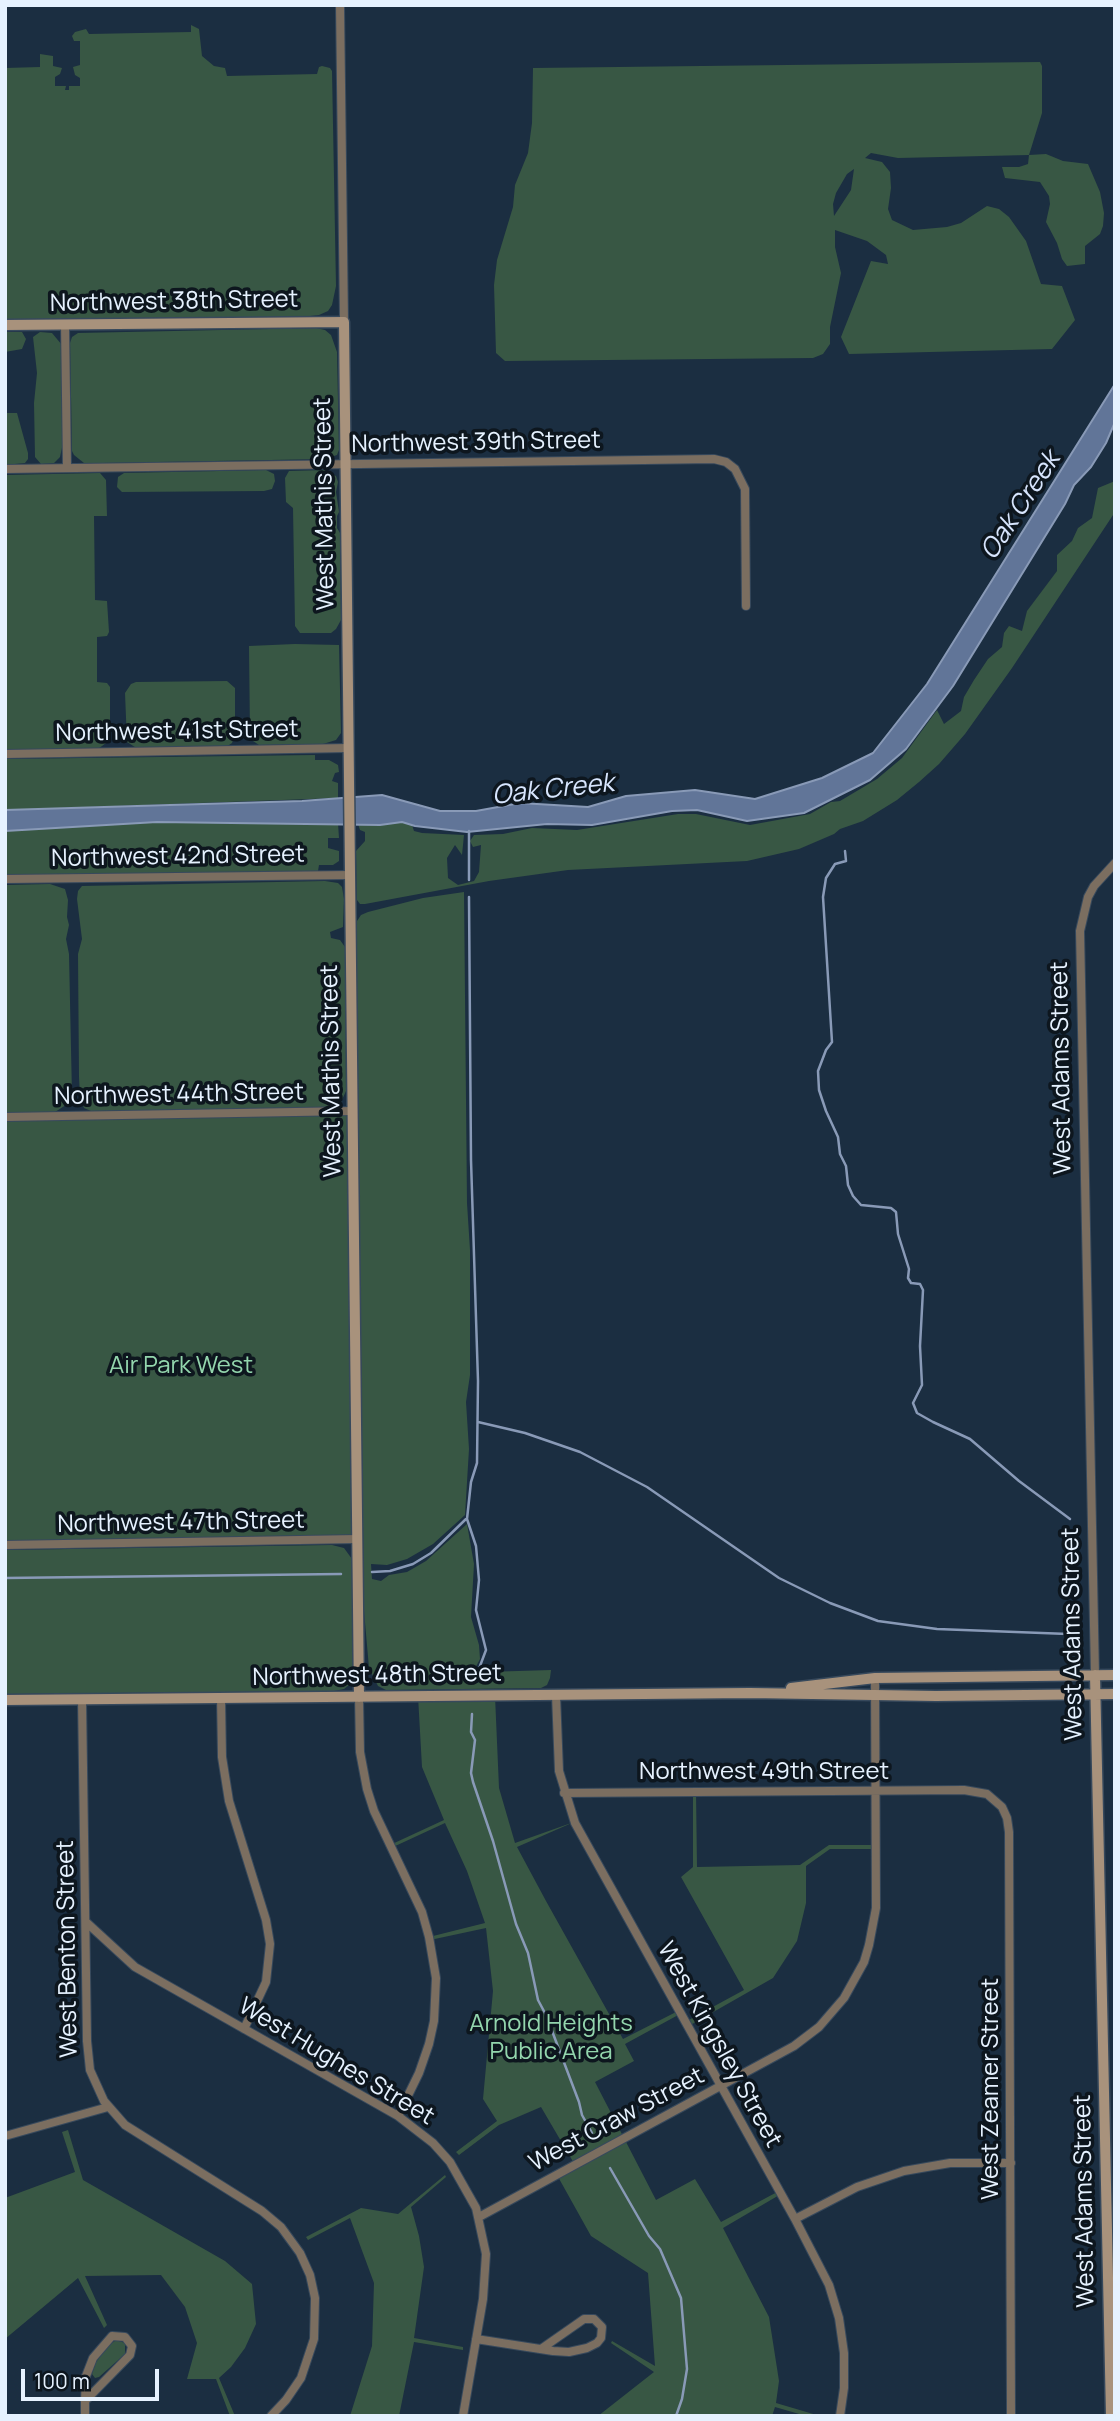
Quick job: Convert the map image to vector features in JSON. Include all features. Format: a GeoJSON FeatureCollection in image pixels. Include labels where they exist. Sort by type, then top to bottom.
{"type":"FeatureCollection","features":[{"type":"Feature","properties":{"kind":"main road","name":"Northwest 38th Street"},"geometry":{"type":"LineString","coordinates":[[5,325],[344,322]]}},
{"type":"Feature","properties":{"kind":"main road","name":"West Mathis Street"},"geometry":{"type":"LineString","coordinates":[[344,322],[359,1697]]}},
{"type":"Feature","properties":{"kind":"main road","name":"West Adams Street"},"geometry":{"type":"LineString","coordinates":[[1095,1675],[1111,2221],[1111,2416]]}},
{"type":"Feature","properties":{"kind":"main road","name":"Northwest 48th Street"},"geometry":{"type":"LineString","coordinates":[[750,1693],[875,1678],[1115,1675]]}},
{"type":"Feature","properties":{"kind":"main road","name":"Northwest 48th Street"},"geometry":{"type":"LineString","coordinates":[[5,1700],[750,1693],[1115,1694]]}},
{"type":"Feature","properties":{"kind":"street","name":"West Mathis Street"},"geometry":{"type":"LineString","coordinates":[[340,5],[344,322]]}},
{"type":"Feature","properties":{"kind":"street"},"geometry":{"type":"LineString","coordinates":[[65,324],[67,468]]}},
{"type":"Feature","properties":{"kind":"street","name":"Northwest 39th Street"},"geometry":{"type":"LineString","coordinates":[[5,469],[715,459],[735,468],[745,489],[746,606]]}},
{"type":"Feature","properties":{"kind":"street","name":"Northwest 41st Street"},"geometry":{"type":"LineString","coordinates":[[5,754],[349,748]]}},
{"type":"Feature","properties":{"kind":"street","name":"West Adams Street"},"geometry":{"type":"LineString","coordinates":[[1095,1675],[1080,931],[1088,897],[1115,863]]}},
{"type":"Feature","properties":{"kind":"street","name":"Northwest 42nd Street"},"geometry":{"type":"LineString","coordinates":[[5,879],[350,875]]}},
{"type":"Feature","properties":{"kind":"street","name":"Northwest 44th Street"},"geometry":{"type":"LineString","coordinates":[[5,1117],[353,1111]]}},
{"type":"Feature","properties":{"kind":"street","name":"Northwest 47th Street"},"geometry":{"type":"LineString","coordinates":[[5,1545],[358,1539]]}},
{"type":"Feature","properties":{"kind":"street","name":"West Craw Street"},"geometry":{"type":"LineString","coordinates":[[479,2217],[794,2046],[811,2034],[833,2012],[855,1981],[874,1925],[875,1678]]}},
{"type":"Feature","properties":{"kind":"street","name":"West Kingsley Street"},"geometry":{"type":"LineString","coordinates":[[556,1695],[557,1748],[564,1793],[574,1822],[825,2276],[839,2318],[844,2376],[840,2416]]}},
{"type":"Feature","properties":{"kind":"street","name":"West Mathis Street"},"geometry":{"type":"LineString","coordinates":[[359,1697],[361,1762],[367,1789],[374,1811],[425,1920],[436,1978],[435,2010],[429,2044],[419,2073],[398,2116]]}},
{"type":"Feature","properties":{"kind":"street"},"geometry":{"type":"LineString","coordinates":[[221,1698],[222,1757],[226,1790],[266,1920],[270,1944],[266,1982],[244,2029]]}},
{"type":"Feature","properties":{"kind":"street","name":"West Benton Street"},"geometry":{"type":"LineString","coordinates":[[82,1699],[88,2056],[93,2078],[108,2107],[133,2132],[269,2216],[281,2227],[300,2253],[310,2275],[315,2298],[317,2314],[314,2339],[301,2378],[271,2416]]}},
{"type":"Feature","properties":{"kind":"street","name":"Northwest 49th Street"},"geometry":{"type":"LineString","coordinates":[[564,1793],[964,1790]]}},
{"type":"Feature","properties":{"kind":"street","name":"West Zeamer Street"},"geometry":{"type":"LineString","coordinates":[[964,1790],[979,1791],[994,1799],[1006,1814],[1009,1827],[1012,2416]]}},
{"type":"Feature","properties":{"kind":"street","name":"West Hughes Street"},"geometry":{"type":"LineString","coordinates":[[86,1922],[135,1967],[398,2116],[426,2137],[447,2159],[462,2181],[479,2217],[486,2254],[486,2276],[463,2416]]}},
{"type":"Feature","properties":{"kind":"street"},"geometry":{"type":"LineString","coordinates":[[5,2136],[108,2107]]}},
{"type":"Feature","properties":{"kind":"street"},"geometry":{"type":"LineString","coordinates":[[795,2219],[857,2187],[904,2171],[950,2163],[1011,2162]]}},
{"type":"Feature","properties":{"kind":"street"},"geometry":{"type":"LineString","coordinates":[[476,2339],[541,2349],[561,2352],[581,2350],[599,2340],[603,2333],[602,2327],[594,2319],[584,2319],[541,2349]]}},
{"type":"Feature","properties":{"kind":"street"},"geometry":{"type":"LineString","coordinates":[[85,2401],[130,2355],[132,2346],[125,2337],[112,2336],[93,2358],[86,2376],[85,2401],[85,2416]]}},
{"type":"Feature","properties":{"kind":"green space"},"geometry":{"type":"Polygon","coordinates":[[[191,25],[199,29],[202,56],[214,66],[225,68],[227,76],[317,74],[322,66],[332,71],[336,286],[332,305],[328,311],[319,315],[292,318],[5,322],[5,68],[40,67],[40,54],[53,56],[53,66],[62,68],[60,74],[55,77],[55,86],[66,86],[65,90],[69,90],[69,86],[80,86],[80,78],[75,75],[73,67],[80,65],[80,41],[74,41],[72,36],[75,32],[86,29],[89,34],[191,32],[191,25]]]}},
{"type":"Feature","properties":{"kind":"green space"},"geometry":{"type":"Polygon","coordinates":[[[1040,62],[1042,113],[1029,155],[898,158],[871,153],[865,158],[882,162],[890,172],[888,209],[892,220],[913,230],[961,223],[987,206],[999,209],[1009,217],[1026,241],[1041,284],[1062,286],[1075,320],[1052,349],[849,354],[841,337],[871,261],[888,264],[886,255],[867,241],[835,230],[835,247],[841,273],[830,327],[830,344],[823,354],[813,358],[505,361],[496,353],[494,285],[497,260],[513,207],[515,185],[528,153],[532,123],[533,68],[1040,62]],[[854,169],[847,174],[836,193],[834,216],[851,190],[854,169]]]}},
{"type":"Feature","properties":{"kind":"green space"},"geometry":{"type":"Polygon","coordinates":[[[1046,154],[1063,161],[1088,164],[1100,192],[1104,213],[1100,234],[1085,246],[1085,264],[1067,266],[1062,259],[1046,222],[1049,196],[1040,182],[1005,178],[1002,167],[1028,164],[1029,155],[1046,154]]]}},
{"type":"Feature","properties":{"kind":"green space"},"geometry":{"type":"Polygon","coordinates":[[[316,328],[331,335],[337,352],[337,455],[325,459],[84,463],[74,455],[70,343],[72,337],[78,333],[316,328]]]}},
{"type":"Feature","properties":{"kind":"green space"},"geometry":{"type":"Polygon","coordinates":[[[5,332],[22,332],[26,339],[22,349],[5,352],[5,332]]]}},
{"type":"Feature","properties":{"kind":"green space"},"geometry":{"type":"Polygon","coordinates":[[[40,332],[52,333],[62,345],[63,443],[60,457],[54,463],[41,464],[35,457],[34,403],[37,373],[33,337],[40,332]]]}},
{"type":"Feature","properties":{"kind":"green space"},"geometry":{"type":"Polygon","coordinates":[[[5,413],[17,413],[28,453],[25,463],[5,465],[5,413]]]}},
{"type":"Feature","properties":{"kind":"green space"},"geometry":{"type":"Polygon","coordinates":[[[266,470],[274,474],[275,481],[272,489],[264,491],[122,492],[117,487],[118,477],[124,473],[266,470]]]}},
{"type":"Feature","properties":{"kind":"green space"},"geometry":{"type":"Polygon","coordinates":[[[325,470],[336,476],[338,482],[336,492],[339,512],[337,528],[340,533],[341,620],[331,633],[300,633],[295,626],[293,508],[286,502],[285,478],[289,471],[325,470]]]}},
{"type":"Feature","properties":{"kind":"green space"},"geometry":{"type":"Polygon","coordinates":[[[100,473],[106,480],[107,516],[94,516],[95,600],[107,601],[109,632],[107,636],[97,637],[97,682],[107,683],[110,687],[110,740],[98,749],[5,750],[5,475],[100,473]]]}},
{"type":"Feature","properties":{"kind":"green space"},"geometry":{"type":"Polygon","coordinates":[[[1115,481],[1115,512],[965,734],[919,782],[897,800],[863,821],[799,849],[747,861],[568,870],[489,881],[365,904],[360,904],[357,900],[356,851],[365,841],[365,832],[360,830],[358,824],[402,822],[412,825],[414,831],[422,833],[464,835],[462,855],[455,845],[447,858],[448,878],[458,885],[474,881],[479,872],[481,845],[473,847],[470,841],[474,835],[503,834],[532,828],[577,830],[678,814],[696,814],[750,825],[810,814],[831,802],[840,801],[877,779],[902,758],[937,710],[944,724],[961,711],[964,697],[974,680],[988,659],[1002,647],[1004,633],[1009,626],[1022,631],[1027,611],[1057,571],[1057,555],[1072,541],[1078,528],[1092,518],[1098,488],[1115,481]]]}},
{"type":"Feature","properties":{"kind":"green space"},"geometry":{"type":"Polygon","coordinates":[[[339,645],[341,733],[336,740],[323,744],[259,745],[250,735],[249,646],[339,645]]]}},
{"type":"Feature","properties":{"kind":"green space"},"geometry":{"type":"Polygon","coordinates":[[[227,681],[235,688],[235,734],[229,745],[224,748],[138,749],[127,742],[125,693],[131,684],[227,681]]]}},
{"type":"Feature","properties":{"kind":"green space"},"geometry":{"type":"Polygon","coordinates":[[[315,755],[315,760],[329,760],[338,765],[339,772],[335,773],[332,781],[338,783],[338,798],[5,810],[5,759],[315,755]]]}},
{"type":"Feature","properties":{"kind":"green space"},"geometry":{"type":"Polygon","coordinates":[[[157,822],[338,823],[339,838],[328,838],[328,848],[339,851],[339,861],[333,865],[319,865],[318,871],[5,875],[5,831],[157,822]]]}},
{"type":"Feature","properties":{"kind":"green space"},"geometry":{"type":"Polygon","coordinates":[[[325,881],[338,883],[342,887],[344,899],[343,927],[330,932],[331,938],[340,940],[345,947],[346,1091],[341,1102],[335,1106],[315,1108],[91,1111],[84,1108],[80,1097],[79,1077],[78,954],[82,939],[77,899],[82,886],[325,881]]]}},
{"type":"Feature","properties":{"kind":"green space"},"geometry":{"type":"Polygon","coordinates":[[[50,884],[65,889],[68,900],[69,925],[66,939],[69,954],[72,1095],[69,1103],[55,1112],[5,1113],[5,885],[50,884]]]}},
{"type":"Feature","properties":{"kind":"green space"},"geometry":{"type":"Polygon","coordinates":[[[464,892],[467,1203],[470,1250],[470,1375],[466,1402],[469,1449],[465,1515],[433,1544],[407,1559],[387,1565],[371,1564],[372,1579],[381,1581],[389,1575],[407,1572],[426,1561],[467,1524],[474,1564],[471,1617],[480,1659],[469,1680],[471,1683],[478,1683],[485,1672],[551,1670],[547,1685],[541,1688],[386,1690],[378,1686],[369,1668],[364,1611],[356,931],[357,921],[361,915],[368,912],[423,898],[464,892]]]}},
{"type":"Feature","properties":{"kind":"green space","name":"Air Park West"},"geometry":{"type":"Polygon","coordinates":[[[353,1111],[358,1539],[5,1545],[5,1117],[353,1111]]]}},
{"type":"Feature","properties":{"kind":"green space"},"geometry":{"type":"Polygon","coordinates":[[[332,1545],[344,1548],[352,1559],[354,1671],[349,1685],[344,1689],[5,1694],[5,1550],[332,1545]]]}},
{"type":"Feature","properties":{"kind":"green space","name":"Arnold Heights Public Area"},"geometry":{"type":"Polygon","coordinates":[[[418,1696],[495,1696],[499,1788],[515,1843],[574,1822],[517,1847],[546,1901],[623,2039],[678,2011],[680,2014],[625,2044],[634,2061],[595,2082],[656,2200],[695,2179],[721,2222],[779,2191],[781,2194],[723,2228],[769,2317],[779,2381],[776,2403],[820,2416],[806,2416],[775,2407],[772,2416],[598,2416],[654,2372],[611,2343],[612,2341],[655,2366],[648,2273],[591,2236],[557,2175],[575,2165],[541,2107],[499,2125],[459,2155],[456,2152],[497,2121],[483,2099],[493,1991],[486,1928],[430,1940],[429,1937],[485,1923],[467,1871],[445,1823],[391,1848],[390,1845],[444,1820],[422,1767],[418,1696]]]}},
{"type":"Feature","properties":{"kind":"green space","name":"Arnold Heights Public Area"},"geometry":{"type":"Polygon","coordinates":[[[693,1792],[696,1792],[697,1867],[800,1865],[829,1845],[875,1845],[875,1849],[830,1849],[806,1866],[806,1903],[797,1941],[773,1978],[687,2027],[685,2022],[744,1990],[681,1877],[693,1867],[693,1792]]]}},
{"type":"Feature","properties":{"kind":"green space"},"geometry":{"type":"Polygon","coordinates":[[[68,2130],[83,2180],[225,2261],[252,2284],[256,2324],[245,2348],[219,2378],[235,2416],[230,2416],[216,2379],[187,2379],[197,2343],[185,2307],[161,2275],[85,2276],[107,2325],[104,2328],[78,2278],[5,2339],[5,2198],[75,2172],[62,2132],[68,2130]]]}},
{"type":"Feature","properties":{"kind":"green space"},"geometry":{"type":"Polygon","coordinates":[[[445,2175],[446,2177],[411,2207],[424,2267],[414,2338],[463,2347],[463,2350],[414,2342],[399,2416],[350,2416],[372,2346],[374,2283],[350,2218],[308,2240],[306,2237],[361,2208],[398,2214],[445,2175]]]}},
{"type":"Feature","properties":{"kind":"green space"},"geometry":{"type":"Polygon","coordinates":[[[116,2340],[125,2343],[125,2354],[95,2378],[92,2374],[96,2362],[116,2340]]]}},
{"type":"Feature","properties":{"kind":"water","name":"Oak Creek"},"geometry":{"type":"Polygon","coordinates":[[[1115,384],[1115,422],[1106,443],[1091,467],[1074,485],[953,686],[906,749],[870,780],[804,813],[747,821],[697,810],[672,811],[592,825],[547,824],[467,832],[402,822],[380,825],[157,822],[5,831],[5,810],[302,801],[382,795],[440,811],[476,811],[520,803],[588,807],[626,796],[695,790],[755,799],[822,778],[873,753],[927,684],[1115,384]]]}},
{"type":"Feature","properties":{"kind":"waterway"},"geometry":{"type":"LineString","coordinates":[[469,831],[469,880]]}},
{"type":"Feature","properties":{"kind":"waterway"},"geometry":{"type":"LineString","coordinates":[[845,851],[846,861],[835,864],[826,878],[823,897],[832,1042],[818,1071],[819,1090],[838,1137],[840,1154],[846,1166],[848,1185],[853,1196],[861,1205],[891,1208],[896,1212],[898,1234],[909,1269],[908,1278],[911,1283],[920,1284],[923,1290],[920,1346],[922,1385],[913,1403],[917,1413],[970,1439],[1019,1481],[1070,1519]]}},
{"type":"Feature","properties":{"kind":"waterway"},"geometry":{"type":"LineString","coordinates":[[469,897],[471,1160],[478,1381],[477,1463],[471,1482],[467,1519],[476,1546],[479,1580],[476,1610],[486,1650],[474,1682]]}},
{"type":"Feature","properties":{"kind":"waterway"},"geometry":{"type":"LineString","coordinates":[[478,1422],[525,1433],[580,1452],[647,1487],[779,1578],[830,1603],[878,1621],[937,1629],[1068,1634]]}},
{"type":"Feature","properties":{"kind":"waterway"},"geometry":{"type":"LineString","coordinates":[[372,1572],[390,1571],[413,1564],[431,1553],[466,1519]]}},
{"type":"Feature","properties":{"kind":"waterway"},"geometry":{"type":"LineString","coordinates":[[5,1578],[341,1574]]}},
{"type":"Feature","properties":{"kind":"waterway"},"geometry":{"type":"LineString","coordinates":[[472,1714],[471,1732],[475,1740],[471,1773],[473,1782],[516,1924],[528,1953],[538,2000],[546,2015],[582,2115],[592,2133]]}},
{"type":"Feature","properties":{"kind":"waterway"},"geometry":{"type":"LineString","coordinates":[[610,2168],[649,2236],[660,2249],[681,2298],[687,2369],[676,2416]]}}]}
